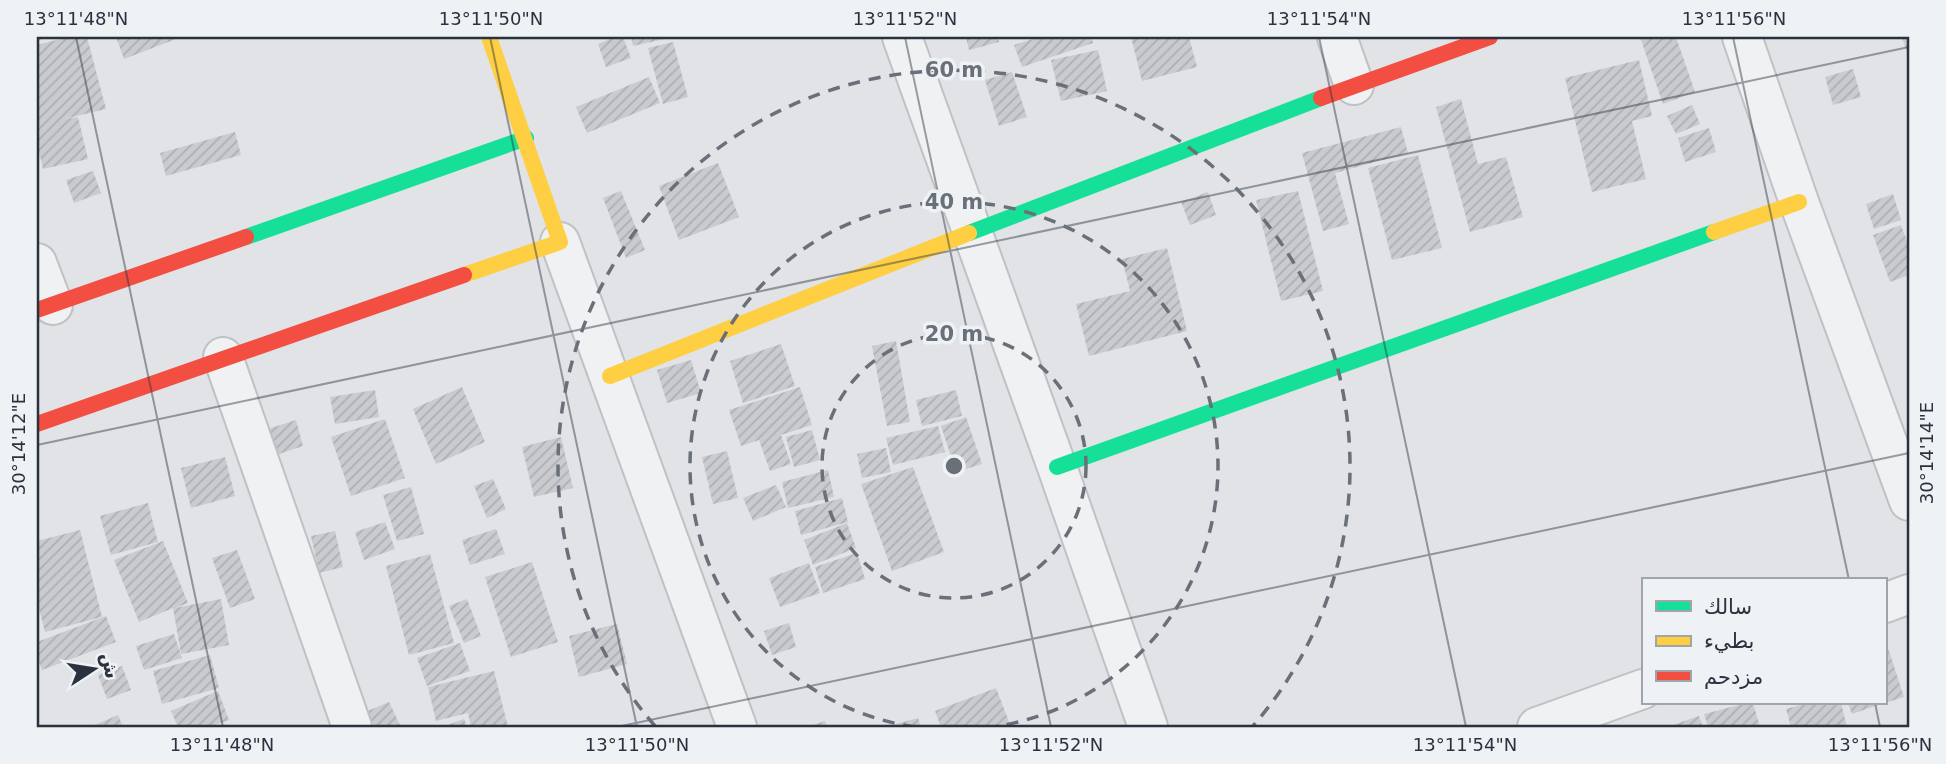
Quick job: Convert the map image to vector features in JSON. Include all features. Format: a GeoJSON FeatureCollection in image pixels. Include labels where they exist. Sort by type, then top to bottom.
{"type":"FeatureCollection","features":[{"type":"Feature","properties":{"kind":"street"},"geometry":{"type":"LineString","coordinates":[[489,37],[560,242],[737,727]]}},
{"type":"Feature","properties":{"kind":"street"},"geometry":{"type":"LineString","coordinates":[[902,37],[1148,727]]}},
{"type":"Feature","properties":{"kind":"street"},"geometry":{"type":"LineString","coordinates":[[1337,37],[1354,85]]}},
{"type":"Feature","properties":{"kind":"street"},"geometry":{"type":"LineString","coordinates":[[610,376],[972,230],[1354,85],[1490,37]]}},
{"type":"Feature","properties":{"kind":"street"},"geometry":{"type":"LineString","coordinates":[[1742,37],[1799,202],[1909,501]]}},
{"type":"Feature","properties":{"kind":"street"},"geometry":{"type":"LineString","coordinates":[[37,263],[45,308],[526,138]]}},
{"type":"Feature","properties":{"kind":"street"},"geometry":{"type":"LineString","coordinates":[[1057,467],[1799,202]]}},
{"type":"Feature","properties":{"kind":"street"},"geometry":{"type":"LineString","coordinates":[[37,424],[223,357],[560,242]]}},
{"type":"Feature","properties":{"kind":"street"},"geometry":{"type":"LineString","coordinates":[[223,357],[352,727]]}},
{"type":"Feature","properties":{"kind":"street"},"geometry":{"type":"LineString","coordinates":[[1886,603],[1909,594]]}},
{"type":"Feature","properties":{"kind":"street"},"geometry":{"type":"LineString","coordinates":[[1537,727],[1642,689]]}},
{"type":"Feature","properties":{"kind":"building"},"geometry":{"type":"Polygon","coordinates":[[[60,37],[87,37],[106,109],[64,119],[78,117],[88,159],[43,169],[37,143],[37,45],[60,37]]]}},
{"type":"Feature","properties":{"kind":"building"},"geometry":{"type":"Polygon","coordinates":[[[116,37],[175,37],[176,39],[124,59],[116,37]]]}},
{"type":"Feature","properties":{"kind":"building"},"geometry":{"type":"Polygon","coordinates":[[[615,37],[623,37],[631,58],[606,67],[598,44],[615,37]]]}},
{"type":"Feature","properties":{"kind":"building"},"geometry":{"type":"Polygon","coordinates":[[[631,37],[669,37],[669,38],[633,46],[631,37]]]}},
{"type":"Feature","properties":{"kind":"building"},"geometry":{"type":"Polygon","coordinates":[[[966,37],[998,37],[999,42],[969,50],[966,37]]]}},
{"type":"Feature","properties":{"kind":"building"},"geometry":{"type":"Polygon","coordinates":[[[1039,37],[1091,37],[1093,43],[1022,67],[1014,45],[1039,37]]]}},
{"type":"Feature","properties":{"kind":"building"},"geometry":{"type":"Polygon","coordinates":[[[1131,37],[1189,37],[1197,67],[1142,81],[1131,37]]]}},
{"type":"Feature","properties":{"kind":"building"},"geometry":{"type":"Polygon","coordinates":[[[1640,37],[1676,37],[1695,92],[1663,104],[1640,37]]]}},
{"type":"Feature","properties":{"kind":"building"},"geometry":{"type":"Polygon","coordinates":[[[1902,37],[1909,37],[1909,58],[1902,37]]]}},
{"type":"Feature","properties":{"kind":"building"},"geometry":{"type":"Polygon","coordinates":[[[673,42],[688,97],[663,104],[648,48],[673,42]]]}},
{"type":"Feature","properties":{"kind":"building"},"geometry":{"type":"Polygon","coordinates":[[[1098,50],[1107,91],[1061,101],[1051,60],[1098,50]]]}},
{"type":"Feature","properties":{"kind":"building"},"geometry":{"type":"Polygon","coordinates":[[[1639,60],[1652,116],[1632,121],[1646,179],[1592,192],[1565,78],[1639,60]]]}},
{"type":"Feature","properties":{"kind":"building"},"geometry":{"type":"Polygon","coordinates":[[[1853,69],[1861,97],[1833,105],[1825,77],[1853,69]]]}},
{"type":"Feature","properties":{"kind":"building"},"geometry":{"type":"Polygon","coordinates":[[[1012,72],[1027,117],[999,126],[985,80],[1012,72]]]}},
{"type":"Feature","properties":{"kind":"building"},"geometry":{"type":"Polygon","coordinates":[[[649,77],[660,103],[587,133],[576,107],[649,77]]]}},
{"type":"Feature","properties":{"kind":"building"},"geometry":{"type":"Polygon","coordinates":[[[1461,99],[1478,164],[1506,157],[1523,217],[1470,232],[1436,107],[1461,99]]]}},
{"type":"Feature","properties":{"kind":"building"},"geometry":{"type":"Polygon","coordinates":[[[1692,105],[1700,124],[1676,134],[1667,116],[1692,105]]]}},
{"type":"Feature","properties":{"kind":"building"},"geometry":{"type":"Polygon","coordinates":[[[1401,127],[1408,153],[1335,173],[1349,224],[1323,231],[1302,153],[1401,127]]]}},
{"type":"Feature","properties":{"kind":"building"},"geometry":{"type":"Polygon","coordinates":[[[1709,128],[1716,152],[1685,162],[1678,138],[1709,128]]]}},
{"type":"Feature","properties":{"kind":"building"},"geometry":{"type":"Polygon","coordinates":[[[235,132],[241,155],[166,176],[160,153],[235,132]]]}},
{"type":"Feature","properties":{"kind":"building"},"geometry":{"type":"Polygon","coordinates":[[[1418,155],[1442,248],[1392,260],[1368,168],[1418,155]]]}},
{"type":"Feature","properties":{"kind":"building"},"geometry":{"type":"Polygon","coordinates":[[[718,163],[739,217],[679,240],[659,186],[718,163]]]}},
{"type":"Feature","properties":{"kind":"building"},"geometry":{"type":"Polygon","coordinates":[[[93,171],[101,193],[74,203],[66,180],[93,171]]]}},
{"type":"Feature","properties":{"kind":"building"},"geometry":{"type":"Polygon","coordinates":[[[621,191],[645,250],[626,258],[603,198],[621,191]]]}},
{"type":"Feature","properties":{"kind":"building"},"geometry":{"type":"Polygon","coordinates":[[[1298,191],[1323,291],[1281,301],[1256,200],[1298,191]]]}},
{"type":"Feature","properties":{"kind":"building"},"geometry":{"type":"Polygon","coordinates":[[[1208,192],[1216,215],[1190,225],[1181,202],[1208,192]]]}},
{"type":"Feature","properties":{"kind":"building"},"geometry":{"type":"Polygon","coordinates":[[[1893,194],[1901,220],[1874,229],[1866,204],[1893,194]]]}},
{"type":"Feature","properties":{"kind":"building"},"geometry":{"type":"Polygon","coordinates":[[[1901,225],[1909,247],[1909,275],[1890,282],[1873,235],[1901,225]]]}},
{"type":"Feature","properties":{"kind":"building"},"geometry":{"type":"Polygon","coordinates":[[[1167,248],[1187,331],[1089,356],[1076,304],[1130,291],[1122,259],[1167,248]]]}},
{"type":"Feature","properties":{"kind":"building"},"geometry":{"type":"Polygon","coordinates":[[[896,341],[910,422],[887,426],[872,346],[896,341]]]}},
{"type":"Feature","properties":{"kind":"building"},"geometry":{"type":"Polygon","coordinates":[[[781,344],[795,386],[743,403],[730,361],[781,344]]]}},
{"type":"Feature","properties":{"kind":"building"},"geometry":{"type":"Polygon","coordinates":[[[691,360],[701,393],[667,403],[657,370],[691,360]]]}},
{"type":"Feature","properties":{"kind":"building"},"geometry":{"type":"Polygon","coordinates":[[[462,387],[485,442],[436,464],[413,409],[462,387]]]}},
{"type":"Feature","properties":{"kind":"building"},"geometry":{"type":"Polygon","coordinates":[[[800,387],[812,425],[781,435],[791,464],[770,471],[759,440],[741,446],[729,410],[800,387]]]}},
{"type":"Feature","properties":{"kind":"building"},"geometry":{"type":"Polygon","coordinates":[[[375,390],[379,417],[335,424],[330,397],[375,390]]]}},
{"type":"Feature","properties":{"kind":"building"},"geometry":{"type":"Polygon","coordinates":[[[956,390],[962,416],[922,426],[916,400],[956,390]]]}},
{"type":"Feature","properties":{"kind":"building"},"geometry":{"type":"Polygon","coordinates":[[[966,417],[982,464],[956,472],[941,426],[966,417]]]}},
{"type":"Feature","properties":{"kind":"building"},"geometry":{"type":"Polygon","coordinates":[[[385,419],[405,478],[351,496],[331,437],[385,419]]]}},
{"type":"Feature","properties":{"kind":"building"},"geometry":{"type":"Polygon","coordinates":[[[296,420],[303,446],[276,455],[268,429],[296,420]]]}},
{"type":"Feature","properties":{"kind":"building"},"geometry":{"type":"Polygon","coordinates":[[[938,426],[945,452],[893,465],[886,438],[938,426]]]}},
{"type":"Feature","properties":{"kind":"building"},"geometry":{"type":"Polygon","coordinates":[[[812,430],[820,460],[794,467],[786,437],[812,430]]]}},
{"type":"Feature","properties":{"kind":"building"},"geometry":{"type":"Polygon","coordinates":[[[561,437],[573,488],[534,497],[522,447],[561,437]]]}},
{"type":"Feature","properties":{"kind":"building"},"geometry":{"type":"Polygon","coordinates":[[[886,448],[891,472],[862,478],[857,454],[886,448]]]}},
{"type":"Feature","properties":{"kind":"building"},"geometry":{"type":"Polygon","coordinates":[[[727,451],[738,498],[713,504],[702,457],[727,451]]]}},
{"type":"Feature","properties":{"kind":"building"},"geometry":{"type":"Polygon","coordinates":[[[225,457],[235,496],[191,508],[181,468],[225,457]]]}},
{"type":"Feature","properties":{"kind":"building"},"geometry":{"type":"Polygon","coordinates":[[[913,467],[944,552],[892,571],[861,484],[913,467]]]}},
{"type":"Feature","properties":{"kind":"building"},"geometry":{"type":"Polygon","coordinates":[[[828,470],[834,497],[788,508],[782,482],[828,470]]]}},
{"type":"Feature","properties":{"kind":"building"},"geometry":{"type":"Polygon","coordinates":[[[493,479],[506,509],[487,518],[474,486],[493,479]]]}},
{"type":"Feature","properties":{"kind":"building"},"geometry":{"type":"Polygon","coordinates":[[[776,485],[786,507],[753,521],[743,498],[776,485]]]}},
{"type":"Feature","properties":{"kind":"building"},"geometry":{"type":"Polygon","coordinates":[[[411,487],[424,534],[397,541],[383,495],[411,487]]]}},
{"type":"Feature","properties":{"kind":"building"},"geometry":{"type":"Polygon","coordinates":[[[842,498],[848,522],[801,535],[795,511],[842,498]]]}},
{"type":"Feature","properties":{"kind":"building"},"geometry":{"type":"Polygon","coordinates":[[[148,503],[158,542],[111,555],[100,516],[148,503]]]}},
{"type":"Feature","properties":{"kind":"building"},"geometry":{"type":"Polygon","coordinates":[[[385,522],[395,549],[364,560],[355,532],[385,522]]]}},
{"type":"Feature","properties":{"kind":"building"},"geometry":{"type":"Polygon","coordinates":[[[847,523],[856,548],[813,565],[804,540],[847,523]]]}},
{"type":"Feature","properties":{"kind":"building"},"geometry":{"type":"Polygon","coordinates":[[[496,529],[505,554],[470,565],[462,540],[496,529]]]}},
{"type":"Feature","properties":{"kind":"building"},"geometry":{"type":"Polygon","coordinates":[[[80,530],[102,617],[45,632],[37,601],[37,541],[80,530]]]}},
{"type":"Feature","properties":{"kind":"building"},"geometry":{"type":"Polygon","coordinates":[[[335,531],[343,567],[319,573],[311,536],[335,531]]]}},
{"type":"Feature","properties":{"kind":"building"},"geometry":{"type":"Polygon","coordinates":[[[163,541],[188,603],[175,608],[221,599],[229,645],[181,654],[173,608],[139,622],[114,560],[163,541]]]}},
{"type":"Feature","properties":{"kind":"building"},"geometry":{"type":"Polygon","coordinates":[[[237,550],[255,599],[230,608],[212,558],[237,550]]]}},
{"type":"Feature","properties":{"kind":"building"},"geometry":{"type":"Polygon","coordinates":[[[857,553],[865,579],[823,593],[815,567],[857,553]]]}},
{"type":"Feature","properties":{"kind":"building"},"geometry":{"type":"Polygon","coordinates":[[[430,554],[454,643],[409,655],[386,566],[430,554]]]}},
{"type":"Feature","properties":{"kind":"building"},"geometry":{"type":"Polygon","coordinates":[[[532,562],[558,642],[511,657],[485,577],[532,562]]]}},
{"type":"Feature","properties":{"kind":"building"},"geometry":{"type":"Polygon","coordinates":[[[809,563],[820,593],[780,607],[769,578],[809,563]]]}},
{"type":"Feature","properties":{"kind":"building"},"geometry":{"type":"Polygon","coordinates":[[[467,599],[481,636],[464,643],[449,606],[467,599]]]}},
{"type":"Feature","properties":{"kind":"building"},"geometry":{"type":"Polygon","coordinates":[[[106,616],[116,642],[42,670],[37,656],[37,642],[106,616]]]}},
{"type":"Feature","properties":{"kind":"building"},"geometry":{"type":"Polygon","coordinates":[[[789,623],[796,647],[772,655],[764,631],[789,623]]]}},
{"type":"Feature","properties":{"kind":"building"},"geometry":{"type":"Polygon","coordinates":[[[617,624],[627,664],[579,677],[569,636],[617,624]]]}},
{"type":"Feature","properties":{"kind":"building"},"geometry":{"type":"Polygon","coordinates":[[[174,634],[182,658],[144,670],[136,646],[174,634]]]}},
{"type":"Feature","properties":{"kind":"building"},"geometry":{"type":"Polygon","coordinates":[[[460,643],[470,671],[427,686],[417,658],[460,643]]]}},
{"type":"Feature","properties":{"kind":"building"},"geometry":{"type":"Polygon","coordinates":[[[1888,648],[1904,697],[1886,703],[1888,648]]]}},
{"type":"Feature","properties":{"kind":"building"},"geometry":{"type":"Polygon","coordinates":[[[210,655],[219,688],[162,704],[153,671],[210,655]]]}},
{"type":"Feature","properties":{"kind":"building"},"geometry":{"type":"Polygon","coordinates":[[[122,666],[131,690],[107,699],[98,675],[122,666]]]}},
{"type":"Feature","properties":{"kind":"building"},"geometry":{"type":"Polygon","coordinates":[[[494,671],[508,727],[471,727],[468,713],[436,721],[428,687],[494,671]]]}},
{"type":"Feature","properties":{"kind":"building"},"geometry":{"type":"Polygon","coordinates":[[[996,688],[1011,727],[941,727],[935,711],[996,688]]]}},
{"type":"Feature","properties":{"kind":"building"},"geometry":{"type":"Polygon","coordinates":[[[218,691],[229,720],[210,727],[178,727],[171,711],[218,691]]]}},
{"type":"Feature","properties":{"kind":"building"},"geometry":{"type":"Polygon","coordinates":[[[389,702],[401,727],[372,727],[365,712],[389,702]]]}},
{"type":"Feature","properties":{"kind":"building"},"geometry":{"type":"Polygon","coordinates":[[[1753,704],[1760,727],[1708,727],[1704,714],[1753,704]]]}},
{"type":"Feature","properties":{"kind":"building"},"geometry":{"type":"Polygon","coordinates":[[[1804,704],[1841,704],[1847,727],[1791,727],[1786,709],[1804,704]]]}},
{"type":"Feature","properties":{"kind":"building"},"geometry":{"type":"Polygon","coordinates":[[[1848,704],[1881,704],[1852,714],[1848,704]]]}},
{"type":"Feature","properties":{"kind":"building"},"geometry":{"type":"Polygon","coordinates":[[[118,715],[123,727],[90,727],[118,715]]]}},
{"type":"Feature","properties":{"kind":"building"},"geometry":{"type":"Polygon","coordinates":[[[1699,716],[1703,727],[1667,727],[1699,716]]]}},
{"type":"Feature","properties":{"kind":"building"},"geometry":{"type":"Polygon","coordinates":[[[918,718],[921,727],[888,727],[888,726],[918,718]]]}},
{"type":"Feature","properties":{"kind":"building"},"geometry":{"type":"Polygon","coordinates":[[[464,719],[467,727],[442,727],[464,719]]]}},
{"type":"Feature","properties":{"kind":"building"},"geometry":{"type":"Polygon","coordinates":[[[825,721],[827,727],[807,727],[825,721]]]}},
{"type":"Feature","properties":{"kind":"traffic: fast"},"geometry":{"type":"LineString","coordinates":[[969,233],[1321,98]]}},
{"type":"Feature","properties":{"kind":"traffic: fast"},"geometry":{"type":"LineString","coordinates":[[246,237],[526,138]]}},
{"type":"Feature","properties":{"kind":"traffic: fast"},"geometry":{"type":"LineString","coordinates":[[1057,467],[1714,232]]}},
{"type":"Feature","properties":{"kind":"traffic: slow"},"geometry":{"type":"LineString","coordinates":[[464,275],[560,242],[489,37]]}},
{"type":"Feature","properties":{"kind":"traffic: slow"},"geometry":{"type":"LineString","coordinates":[[1714,232],[1799,202]]}},
{"type":"Feature","properties":{"kind":"traffic: slow"},"geometry":{"type":"LineString","coordinates":[[610,376],[969,233]]}},
{"type":"Feature","properties":{"kind":"traffic: jam"},"geometry":{"type":"LineString","coordinates":[[1321,98],[1490,37]]}},
{"type":"Feature","properties":{"kind":"traffic: jam"},"geometry":{"type":"LineString","coordinates":[[37,310],[246,237]]}},
{"type":"Feature","properties":{"kind":"traffic: jam"},"geometry":{"type":"LineString","coordinates":[[37,424],[464,275]]}}]}
